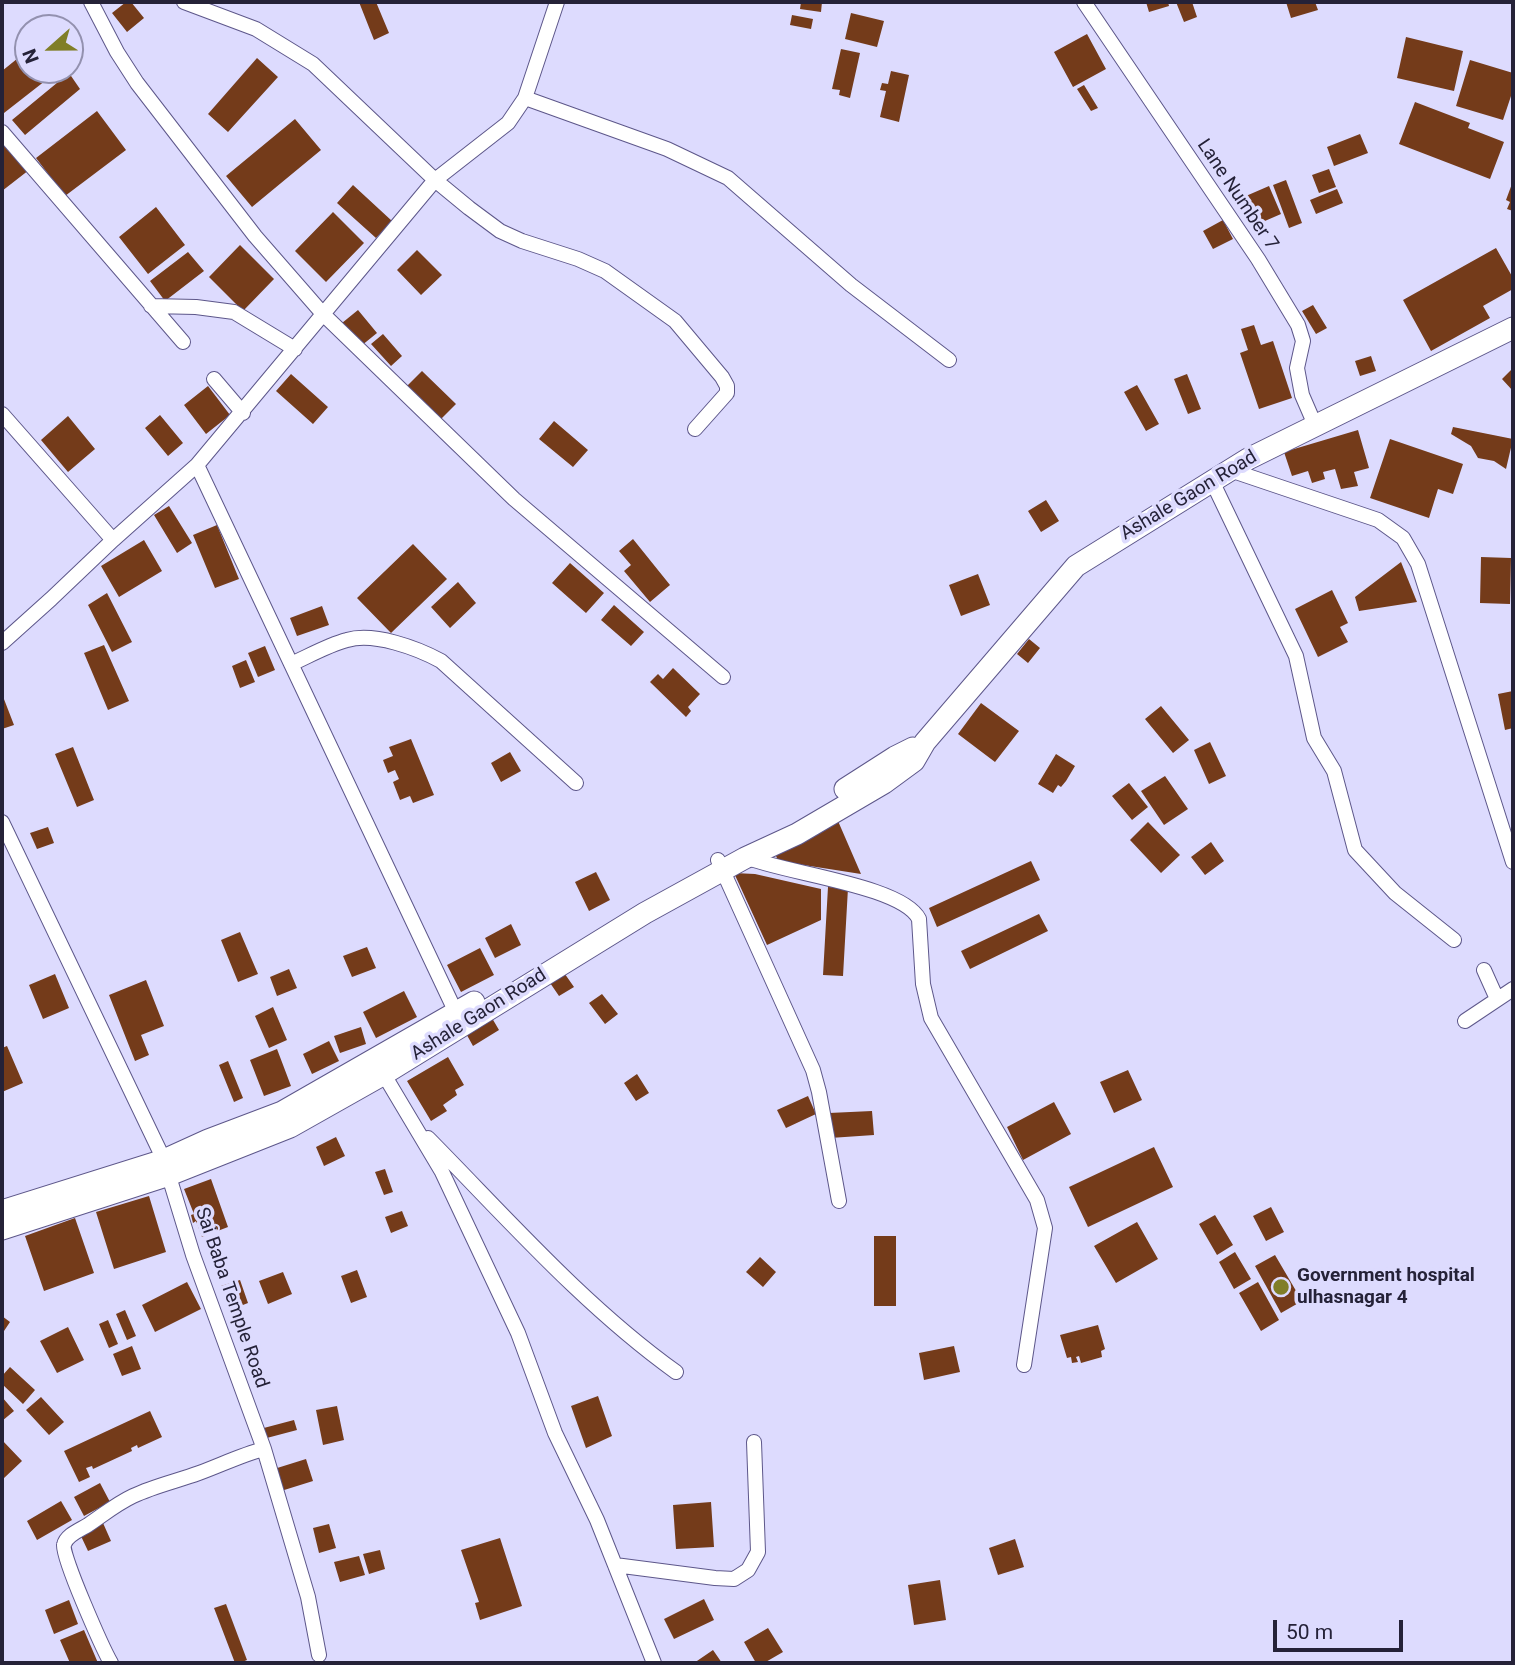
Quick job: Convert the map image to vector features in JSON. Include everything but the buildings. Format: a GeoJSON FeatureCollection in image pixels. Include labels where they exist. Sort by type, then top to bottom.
{"type":"FeatureCollection","features":[{"type":"Feature","properties":{"kind":"street"},"geometry":{"type":"LineString","coordinates":[[91,2],[137,83],[255,236],[323,314],[514,499],[723,677]]}},
{"type":"Feature","properties":{"kind":"street"},"geometry":{"type":"LineString","coordinates":[[184,2],[256,29],[313,64],[435,180],[500,231],[605,271],[675,321],[727,386],[727,393],[695,429]]}},
{"type":"Feature","properties":{"kind":"street"},"geometry":{"type":"LineString","coordinates":[[2,643],[197,465],[435,180],[508,123],[525,98],[556,2]]}},
{"type":"Feature","properties":{"kind":"street","name":"Lane Number 7"},"geometry":{"type":"LineString","coordinates":[[1084,2],[1258,259],[1298,325],[1303,341],[1297,368],[1303,396],[1315,425]]}},
{"type":"Feature","properties":{"kind":"street"},"geometry":{"type":"LineString","coordinates":[[525,98],[667,149],[728,178],[851,285],[949,360]]}},
{"type":"Feature","properties":{"kind":"street"},"geometry":{"type":"LineString","coordinates":[[2,132],[183,342]]}},
{"type":"Feature","properties":{"kind":"street"},"geometry":{"type":"LineString","coordinates":[[151,306],[196,307],[234,312],[295,349]]}},
{"type":"Feature","properties":{"kind":"street","name":"Ashale Gaon Road"},"geometry":{"type":"LineString","coordinates":[[2,1229],[286,1120],[608,935],[731,860],[797,834],[884,783],[914,761],[925,742],[1076,566],[1221,476],[1315,425],[1513,328]]}},
{"type":"Feature","properties":{"kind":"street"},"geometry":{"type":"LineString","coordinates":[[214,379],[243,412]]}},
{"type":"Feature","properties":{"kind":"street"},"geometry":{"type":"LineString","coordinates":[[4,420],[113,540]]}},
{"type":"Feature","properties":{"kind":"street"},"geometry":{"type":"LineString","coordinates":[[197,465],[459,1019]]}},
{"type":"Feature","properties":{"kind":"street"},"geometry":{"type":"LineString","coordinates":[[1221,476],[1378,520],[1403,538],[1418,564],[1513,862]]}},
{"type":"Feature","properties":{"kind":"street"},"geometry":{"type":"LineString","coordinates":[[1221,476],[1296,656],[1314,738],[1334,771],[1355,850],[1395,893],[1454,940]]}},
{"type":"Feature","properties":{"kind":"street"},"geometry":{"type":"LineString","coordinates":[[291,664],[348,639],[386,640],[421,650],[441,661],[576,783]]}},
{"type":"Feature","properties":{"kind":"street","name":"Sai Baba Temple Road"},"geometry":{"type":"LineString","coordinates":[[2,822],[166,1168],[193,1255],[264,1449],[308,1597],[319,1655]]}},
{"type":"Feature","properties":{"kind":"street"},"geometry":{"type":"LineString","coordinates":[[731,860],[820,1092],[839,1201]]}},
{"type":"Feature","properties":{"kind":"street"},"geometry":{"type":"LineString","coordinates":[[731,860],[853,886],[905,903],[915,911],[919,919],[923,984],[931,1018],[1037,1200],[1042,1214],[1045,1228],[1024,1365]]}},
{"type":"Feature","properties":{"kind":"street"},"geometry":{"type":"LineString","coordinates":[[1484,970],[1497,999]]}},
{"type":"Feature","properties":{"kind":"street"},"geometry":{"type":"LineString","coordinates":[[1465,1021],[1513,989]]}},
{"type":"Feature","properties":{"kind":"street"},"geometry":{"type":"LineString","coordinates":[[379,1066],[442,1172],[518,1333],[555,1433],[597,1520],[654,1663]]}},
{"type":"Feature","properties":{"kind":"street"},"geometry":{"type":"LineString","coordinates":[[413,1123],[556,1268],[643,1348],[676,1371]]}},
{"type":"Feature","properties":{"kind":"street","name":"Ashale Gaon Road"},"geometry":{"type":"LineString","coordinates":[[2,1211],[166,1168]]}},
{"type":"Feature","properties":{"kind":"street"},"geometry":{"type":"LineString","coordinates":[[615,1564],[734,1579],[748,1570],[758,1552],[754,1442]]}},
{"type":"Feature","properties":{"kind":"street"},"geometry":{"type":"LineString","coordinates":[[111,1663],[97,1639],[78,1584],[68,1565],[63,1547],[66,1538],[102,1513],[134,1496],[201,1472],[236,1456],[264,1449]]}},
{"type":"Feature","properties":{"kind":"place","name":"Government hospital ulhasnagar 4"},"geometry":{"type":"Point","coordinates":[1281,1287]}}]}
